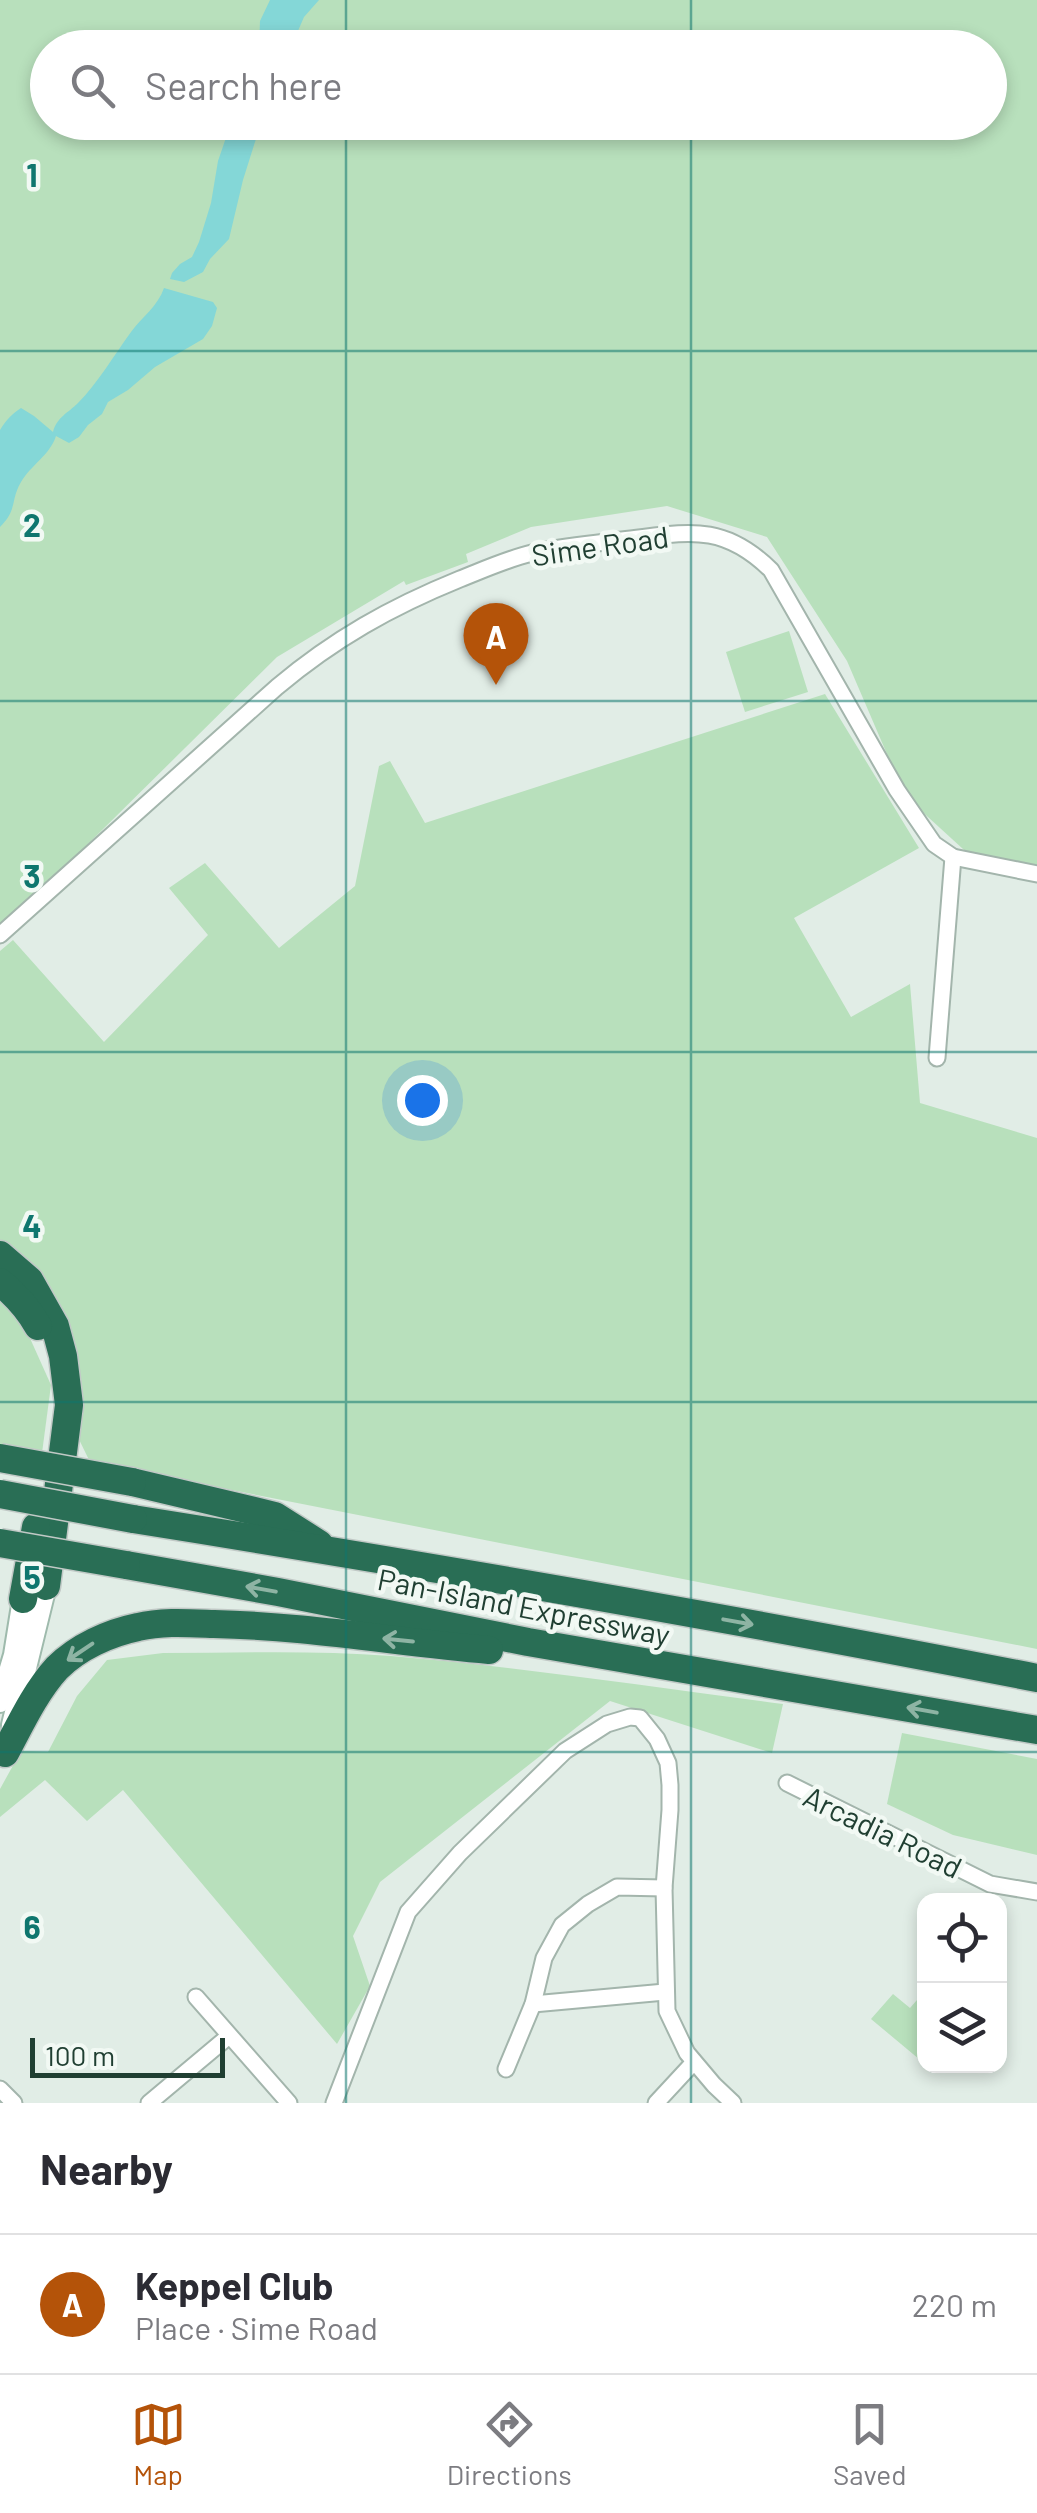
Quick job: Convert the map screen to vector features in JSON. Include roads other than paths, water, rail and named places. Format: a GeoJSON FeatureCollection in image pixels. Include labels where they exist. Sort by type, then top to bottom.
{"type":"FeatureCollection","features":[{"type":"Feature","properties":{"kind":"highway"},"geometry":{"type":"LineString","coordinates":[[0,1255],[29,1280],[54,1326],[63,1356],[69,1405],[34,1592]]}},
{"type":"Feature","properties":{"kind":"highway"},"geometry":{"type":"LineString","coordinates":[[0,1282],[30,1312],[55,1361],[59,1382],[34,1592]]}},
{"type":"Feature","properties":{"kind":"highway"},"geometry":{"type":"LineString","coordinates":[[0,1458],[132,1482],[275,1516],[328,1550]]}},
{"type":"Feature","properties":{"kind":"highway","name":"Pan-Island Expressway"},"geometry":{"type":"LineString","coordinates":[[0,1494],[856,1642],[1037,1678]]}},
{"type":"Feature","properties":{"kind":"highway","name":"Pan-Island Expressway"},"geometry":{"type":"LineString","coordinates":[[0,1542],[528,1642],[1037,1730]]}},
{"type":"Feature","properties":{"kind":"highway"},"geometry":{"type":"LineString","coordinates":[[2,1757],[58,1667],[98,1640],[141,1626],[251,1625],[492,1650],[512,1649],[528,1642]]}},
{"type":"Feature","properties":{"kind":"main road"},"geometry":{"type":"LineString","coordinates":[[0,1702],[34,1592]]}},
{"type":"Feature","properties":{"kind":"main road"},"geometry":{"type":"LineString","coordinates":[[2,1757],[34,1592]]}},
{"type":"Feature","properties":{"kind":"street","name":"Sime Road"},"geometry":{"type":"LineString","coordinates":[[0,936],[277,687],[354,630],[399,605],[529,554],[690,532],[732,540],[771,570],[897,790],[934,844],[953,857]]}},
{"type":"Feature","properties":{"kind":"street"},"geometry":{"type":"LineString","coordinates":[[937,1058],[953,857],[1037,874]]}},
{"type":"Feature","properties":{"kind":"street"},"geometry":{"type":"LineString","coordinates":[[334,2103],[408,1912],[416,1901],[565,1752],[607,1724],[630,1717],[640,1718],[657,1738],[668,1764],[670,1810],[664,1888],[667,2011],[686,2053],[734,2103]]}},
{"type":"Feature","properties":{"kind":"street","name":"Arcadia Road"},"geometry":{"type":"LineString","coordinates":[[786,1783],[990,1884],[1037,1892]]}},
{"type":"Feature","properties":{"kind":"street"},"geometry":{"type":"LineString","coordinates":[[506,2069],[533,2004],[544,1958],[562,1925],[616,1887],[664,1888]]}},
{"type":"Feature","properties":{"kind":"street"},"geometry":{"type":"LineString","coordinates":[[533,2004],[665,1992]]}},
{"type":"Feature","properties":{"kind":"street"},"geometry":{"type":"LineString","coordinates":[[196,1997],[289,2103]]}},
{"type":"Feature","properties":{"kind":"street"},"geometry":{"type":"LineString","coordinates":[[149,2103],[228,2036]]}},
{"type":"Feature","properties":{"kind":"street"},"geometry":{"type":"LineString","coordinates":[[656,2103],[694,2062]]}},
{"type":"Feature","properties":{"kind":"street"},"geometry":{"type":"LineString","coordinates":[[0,2088],[14,2103]]}},
{"type":"Feature","properties":{"kind":"water"},"geometry":{"type":"Polygon","coordinates":[[[270,0],[319,0],[298,30],[260,30],[270,0]]]}},
{"type":"Feature","properties":{"kind":"water"},"geometry":{"type":"Polygon","coordinates":[[[225,140],[256,140],[229,239],[203,272],[184,282],[170,279],[180,264],[192,257],[199,242],[225,140]]]}},
{"type":"Feature","properties":{"kind":"water"},"geometry":{"type":"Polygon","coordinates":[[[164,288],[213,302],[217,308],[212,326],[203,339],[155,367],[108,402],[102,414],[79,437],[69,443],[56,436],[21,482],[9,515],[0,527],[2,426],[21,408],[53,432],[60,419],[92,387],[164,288]]]}},
{"type":"Feature","properties":{"kind":"place","name":"Keppel Club"},"geometry":{"type":"Point","coordinates":[496,685]}}]}
